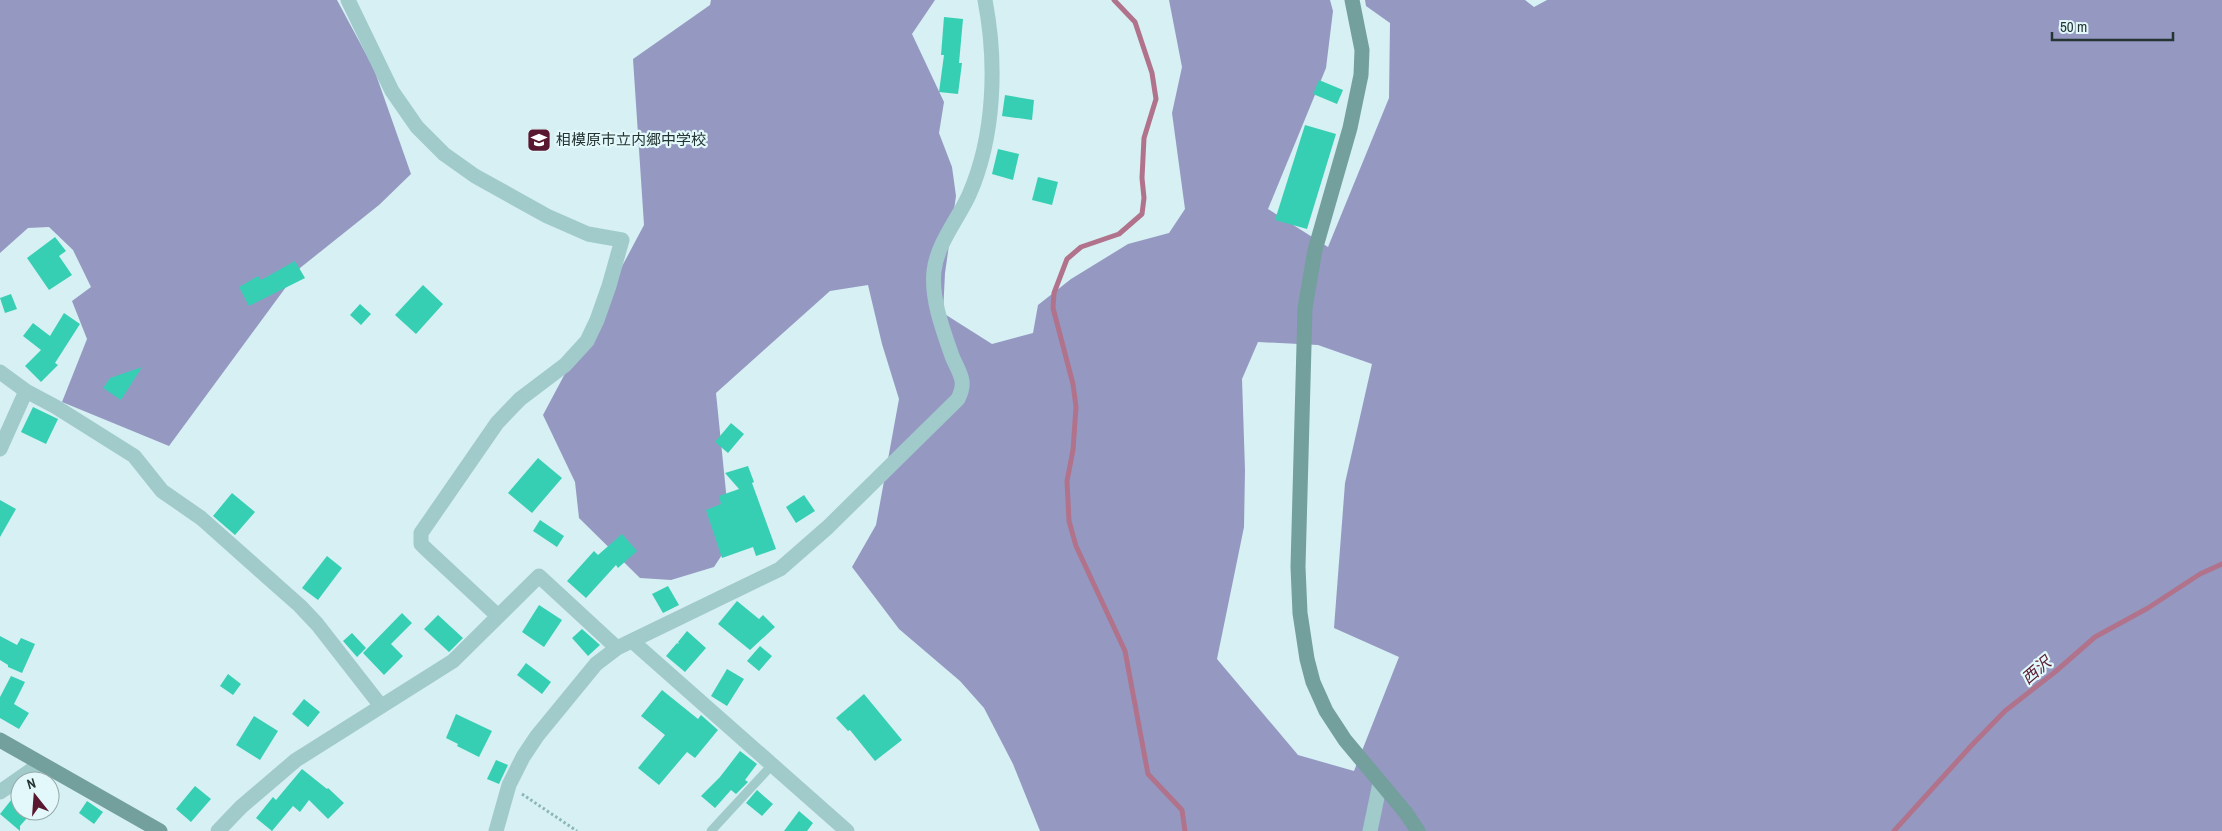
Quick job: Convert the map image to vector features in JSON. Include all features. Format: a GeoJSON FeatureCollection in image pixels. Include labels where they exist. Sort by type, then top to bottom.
{"type":"FeatureCollection","features":[{"type":"Feature","properties":{"kind":"street"},"geometry":{"type":"LineString","coordinates":[[348,0],[392,91],[417,127],[444,154],[475,176],[547,216],[588,234],[622,240],[609,286],[587,341],[565,365],[520,399],[497,423],[421,533],[421,544],[424,548],[498,616]]}},
{"type":"Feature","properties":{"kind":"street"},"geometry":{"type":"LineString","coordinates":[[496,831],[509,785],[523,757],[537,736],[596,664],[617,648],[780,569],[828,526],[958,399],[962,390],[962,380],[942,324],[933,281],[934,268],[940,251],[977,176],[984,145],[991,91],[992,49],[985,0]]}},
{"type":"Feature","properties":{"kind":"street"},"geometry":{"type":"LineString","coordinates":[[1352,0],[1362,50],[1361,75],[1350,128],[1315,250],[1305,308],[1298,590],[1302,635],[1319,696],[1335,725],[1406,813],[1418,831]]}},
{"type":"Feature","properties":{"kind":"street"},"geometry":{"type":"LineString","coordinates":[[0,372],[26,391],[56,407],[134,456],[162,491],[201,518],[300,606],[317,624],[381,706]]}},
{"type":"Feature","properties":{"kind":"street"},"geometry":{"type":"LineString","coordinates":[[0,449],[26,391]]}},
{"type":"Feature","properties":{"kind":"street"},"geometry":{"type":"LineString","coordinates":[[218,831],[251,798],[296,760],[453,661],[539,576],[617,648]]}},
{"type":"Feature","properties":{"kind":"street"},"geometry":{"type":"LineString","coordinates":[[632,642],[847,831]]}},
{"type":"Feature","properties":{"kind":"street"},"geometry":{"type":"LineString","coordinates":[[0,740],[160,831]]}},
{"type":"Feature","properties":{"kind":"street"},"geometry":{"type":"LineString","coordinates":[[0,792],[40,764]]}},
{"type":"Feature","properties":{"kind":"street"},"geometry":{"type":"LineString","coordinates":[[1370,831],[1380,783]]}},
{"type":"Feature","properties":{"kind":"lane"},"geometry":{"type":"LineString","coordinates":[[711,831],[772,765]]}},
{"type":"Feature","properties":{"kind":"path"},"geometry":{"type":"LineString","coordinates":[[509,785],[577,831]]}},
{"type":"Feature","properties":{"kind":"shaded area"},"geometry":{"type":"Polygon","coordinates":[[[0,0],[337,0],[374,69],[411,174],[379,205],[300,268],[169,446],[62,402],[87,339],[72,301],[91,287],[73,250],[49,227],[28,228],[0,253],[0,0]]]}},
{"type":"Feature","properties":{"kind":"shaded area"},"geometry":{"type":"Polygon","coordinates":[[[711,0],[935,0],[912,34],[944,102],[939,133],[952,167],[956,196],[945,273],[943,313],[992,344],[1033,333],[1038,305],[1071,279],[1128,244],[1169,233],[1185,209],[1172,113],[1182,67],[1169,0],[1330,0],[1333,11],[1326,68],[1268,209],[1328,247],[1389,98],[1390,23],[1366,6],[1365,0],[1525,0],[1534,7],[1547,0],[2222,0],[2222,831],[1040,831],[1013,764],[984,708],[960,681],[899,629],[852,567],[876,525],[899,399],[882,344],[868,285],[830,291],[716,393],[731,541],[714,567],[671,580],[640,578],[579,518],[575,482],[543,415],[644,225],[633,59],[710,5],[711,0]],[[1258,342],[1242,379],[1245,470],[1244,527],[1217,659],[1298,755],[1354,771],[1399,657],[1334,628],[1345,483],[1372,364],[1318,345],[1258,342]]]}},
{"type":"Feature","properties":{"kind":"building"},"geometry":{"type":"Polygon","coordinates":[[[944,17],[963,19],[959,63],[962,63],[958,94],[939,92],[944,55],[941,55],[944,17]]]}},
{"type":"Feature","properties":{"kind":"building"},"geometry":{"type":"Polygon","coordinates":[[[1319,80],[1343,90],[1337,104],[1313,94],[1319,80]]]}},
{"type":"Feature","properties":{"kind":"building"},"geometry":{"type":"Polygon","coordinates":[[[1005,95],[1034,100],[1032,120],[1002,116],[1005,95]]]}},
{"type":"Feature","properties":{"kind":"building"},"geometry":{"type":"Polygon","coordinates":[[[1305,125],[1336,134],[1307,229],[1275,220],[1305,125]]]}},
{"type":"Feature","properties":{"kind":"building"},"geometry":{"type":"Polygon","coordinates":[[[998,149],[1019,154],[1013,180],[992,174],[998,149]]]}},
{"type":"Feature","properties":{"kind":"building"},"geometry":{"type":"Polygon","coordinates":[[[1038,177],[1058,182],[1052,205],[1032,200],[1038,177]]]}},
{"type":"Feature","properties":{"kind":"building"},"geometry":{"type":"Polygon","coordinates":[[[55,237],[66,251],[59,256],[72,275],[49,290],[27,258],[55,237]]]}},
{"type":"Feature","properties":{"kind":"building"},"geometry":{"type":"Polygon","coordinates":[[[295,261],[305,278],[249,306],[239,287],[258,276],[261,280],[295,261]]]}},
{"type":"Feature","properties":{"kind":"building"},"geometry":{"type":"Polygon","coordinates":[[[423,285],[443,304],[416,334],[395,315],[423,285]]]}},
{"type":"Feature","properties":{"kind":"building"},"geometry":{"type":"Polygon","coordinates":[[[11,294],[17,309],[5,313],[0,298],[11,294]]]}},
{"type":"Feature","properties":{"kind":"building"},"geometry":{"type":"Polygon","coordinates":[[[360,304],[371,314],[361,325],[350,315],[360,304]]]}},
{"type":"Feature","properties":{"kind":"building"},"geometry":{"type":"Polygon","coordinates":[[[64,313],[80,324],[55,363],[58,365],[41,382],[25,366],[41,350],[23,336],[33,323],[50,336],[64,313]]]}},
{"type":"Feature","properties":{"kind":"building"},"geometry":{"type":"Polygon","coordinates":[[[142,367],[121,400],[103,388],[110,378],[142,367]]]}},
{"type":"Feature","properties":{"kind":"building"},"geometry":{"type":"Polygon","coordinates":[[[33,407],[58,419],[46,444],[21,432],[33,407]]]}},
{"type":"Feature","properties":{"kind":"building"},"geometry":{"type":"Polygon","coordinates":[[[731,423],[744,434],[728,453],[715,442],[731,423]]]}},
{"type":"Feature","properties":{"kind":"building"},"geometry":{"type":"Polygon","coordinates":[[[538,458],[562,478],[532,513],[508,493],[538,458]]]}},
{"type":"Feature","properties":{"kind":"building"},"geometry":{"type":"Polygon","coordinates":[[[748,466],[754,482],[752,483],[776,549],[756,556],[753,547],[722,558],[706,510],[721,504],[719,496],[739,489],[725,473],[748,466]]]}},
{"type":"Feature","properties":{"kind":"building"},"geometry":{"type":"Polygon","coordinates":[[[232,493],[255,512],[235,535],[213,516],[232,493]]]}},
{"type":"Feature","properties":{"kind":"building"},"geometry":{"type":"Polygon","coordinates":[[[804,495],[815,511],[796,523],[786,507],[804,495]]]}},
{"type":"Feature","properties":{"kind":"building"},"geometry":{"type":"Polygon","coordinates":[[[0,500],[16,509],[0,537],[0,500]]]}},
{"type":"Feature","properties":{"kind":"building"},"geometry":{"type":"Polygon","coordinates":[[[540,520],[564,536],[557,547],[533,531],[540,520]]]}},
{"type":"Feature","properties":{"kind":"building"},"geometry":{"type":"Polygon","coordinates":[[[622,534],[637,551],[618,568],[616,565],[586,598],[567,581],[594,551],[598,555],[622,534]]]}},
{"type":"Feature","properties":{"kind":"building"},"geometry":{"type":"Polygon","coordinates":[[[327,556],[342,568],[318,600],[302,588],[327,556]]]}},
{"type":"Feature","properties":{"kind":"building"},"geometry":{"type":"Polygon","coordinates":[[[668,586],[679,605],[663,613],[652,594],[668,586]]]}},
{"type":"Feature","properties":{"kind":"building"},"geometry":{"type":"Polygon","coordinates":[[[737,601],[759,619],[763,615],[775,627],[750,650],[718,624],[737,601]]]}},
{"type":"Feature","properties":{"kind":"building"},"geometry":{"type":"Polygon","coordinates":[[[539,605],[562,620],[544,647],[522,632],[539,605]]]}},
{"type":"Feature","properties":{"kind":"building"},"geometry":{"type":"Polygon","coordinates":[[[402,613],[412,623],[391,644],[403,656],[384,675],[363,653],[402,613]]]}},
{"type":"Feature","properties":{"kind":"building"},"geometry":{"type":"Polygon","coordinates":[[[438,615],[463,638],[449,652],[424,629],[438,615]]]}},
{"type":"Feature","properties":{"kind":"building"},"geometry":{"type":"Polygon","coordinates":[[[582,629],[600,645],[588,656],[572,638],[582,629]]]}},
{"type":"Feature","properties":{"kind":"building"},"geometry":{"type":"Polygon","coordinates":[[[687,631],[706,648],[685,672],[666,656],[677,643],[679,644],[678,642],[687,631]]]}},
{"type":"Feature","properties":{"kind":"building"},"geometry":{"type":"Polygon","coordinates":[[[352,633],[366,648],[357,657],[343,641],[352,633]]]}},
{"type":"Feature","properties":{"kind":"building"},"geometry":{"type":"Polygon","coordinates":[[[0,636],[17,645],[21,638],[35,644],[22,673],[8,667],[8,665],[0,660],[0,636]]]}},
{"type":"Feature","properties":{"kind":"building"},"geometry":{"type":"Polygon","coordinates":[[[760,646],[772,656],[759,671],[747,661],[760,646]]]}},
{"type":"Feature","properties":{"kind":"building"},"geometry":{"type":"Polygon","coordinates":[[[526,663],[551,682],[542,694],[517,675],[526,663]]]}},
{"type":"Feature","properties":{"kind":"building"},"geometry":{"type":"Polygon","coordinates":[[[727,669],[744,679],[727,706],[711,696],[727,669]]]}},
{"type":"Feature","properties":{"kind":"building"},"geometry":{"type":"Polygon","coordinates":[[[228,674],[241,684],[233,695],[220,686],[228,674]]]}},
{"type":"Feature","properties":{"kind":"building"},"geometry":{"type":"Polygon","coordinates":[[[11,676],[25,682],[14,704],[29,713],[19,729],[0,718],[0,697],[11,676]]]}},
{"type":"Feature","properties":{"kind":"building"},"geometry":{"type":"Polygon","coordinates":[[[662,690],[698,719],[701,715],[718,730],[695,758],[687,752],[659,785],[638,768],[665,735],[641,716],[662,690]]]}},
{"type":"Feature","properties":{"kind":"building"},"geometry":{"type":"Polygon","coordinates":[[[864,694],[902,740],[875,761],[850,730],[848,731],[836,718],[864,694]]]}},
{"type":"Feature","properties":{"kind":"building"},"geometry":{"type":"Polygon","coordinates":[[[304,699],[320,712],[308,727],[292,714],[304,699]]]}},
{"type":"Feature","properties":{"kind":"building"},"geometry":{"type":"Polygon","coordinates":[[[456,714],[492,731],[479,757],[446,738],[456,714]]]}},
{"type":"Feature","properties":{"kind":"building"},"geometry":{"type":"Polygon","coordinates":[[[254,716],[278,731],[260,760],[236,745],[254,716]]]}},
{"type":"Feature","properties":{"kind":"building"},"geometry":{"type":"Polygon","coordinates":[[[740,751],[757,764],[745,780],[748,782],[736,794],[731,790],[715,808],[701,796],[720,777],[740,751]]]}},
{"type":"Feature","properties":{"kind":"building"},"geometry":{"type":"Polygon","coordinates":[[[496,760],[508,765],[499,784],[487,779],[496,760]]]}},
{"type":"Feature","properties":{"kind":"building"},"geometry":{"type":"Polygon","coordinates":[[[302,769],[328,788],[344,803],[328,819],[309,800],[300,812],[293,806],[272,831],[256,818],[273,797],[276,800],[302,769]]]}},
{"type":"Feature","properties":{"kind":"building"},"geometry":{"type":"Polygon","coordinates":[[[195,786],[211,799],[191,822],[176,809],[195,786]]]}},
{"type":"Feature","properties":{"kind":"building"},"geometry":{"type":"Polygon","coordinates":[[[757,790],[773,804],[762,816],[746,803],[757,790]]]}},
{"type":"Feature","properties":{"kind":"building"},"geometry":{"type":"Polygon","coordinates":[[[87,801],[103,812],[94,824],[79,813],[87,801]]]}},
{"type":"Feature","properties":{"kind":"building"},"geometry":{"type":"Polygon","coordinates":[[[10,802],[10,821],[24,821],[20,826],[20,831],[0,814],[10,802]]]}},
{"type":"Feature","properties":{"kind":"building"},"geometry":{"type":"Polygon","coordinates":[[[799,811],[813,823],[807,831],[784,831],[799,811]]]}},
{"type":"Feature","properties":{"kind":"waterway"},"geometry":{"type":"LineString","coordinates":[[1114,0],[1135,22],[1152,73],[1156,99],[1144,138],[1142,178],[1144,198],[1142,214],[1119,234],[1081,247],[1067,259],[1054,293],[1053,308],[1073,384],[1076,407],[1073,450],[1067,481],[1069,521],[1076,546],[1125,651],[1148,774],[1182,810],[1185,831]]}},
{"type":"Feature","properties":{"kind":"waterway","name":"西沢"},"geometry":{"type":"LineString","coordinates":[[1894,831],[2005,711],[2055,672],[2095,637],[2148,608],[2200,574],[2222,564]]}},
{"type":"Feature","properties":{"kind":"place","name":"相模原市立内郷中学校"},"geometry":{"type":"Point","coordinates":[539,140]}}]}
